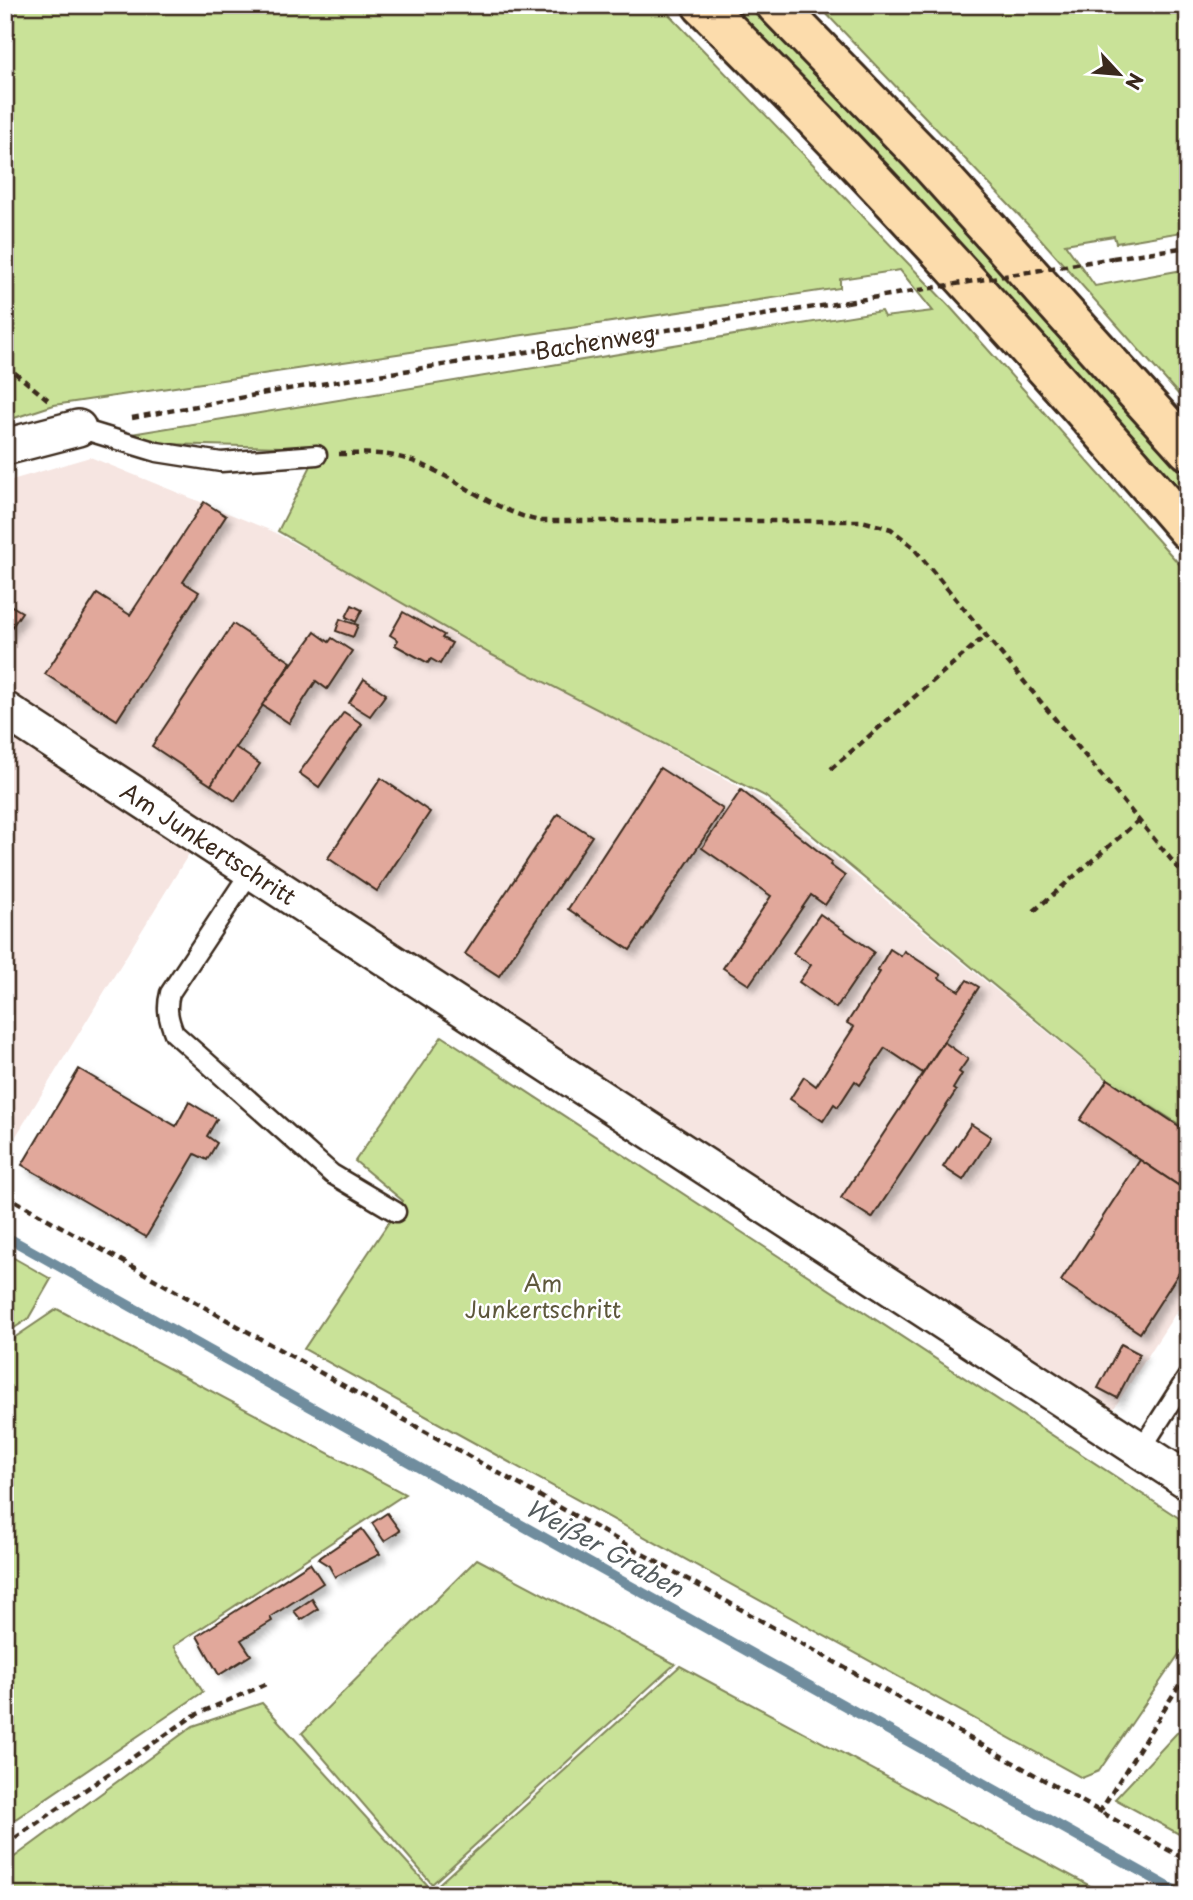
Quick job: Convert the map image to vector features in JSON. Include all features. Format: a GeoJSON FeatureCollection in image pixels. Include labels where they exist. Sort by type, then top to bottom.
{"type":"FeatureCollection","features":[{"type":"Feature","properties":{"kind":"highway"},"geometry":{"type":"LineString","coordinates":[[702,5],[946,260],[1188,530]]}},
{"type":"Feature","properties":{"kind":"highway"},"geometry":{"type":"LineString","coordinates":[[776,5],[930,164],[1188,450]]}},
{"type":"Feature","properties":{"kind":"street"},"geometry":{"type":"LineString","coordinates":[[5,447],[78,428]]}},
{"type":"Feature","properties":{"kind":"street","name":"Am Junkertschritt"},"geometry":{"type":"LineString","coordinates":[[5,710],[1188,1481]]}},
{"type":"Feature","properties":{"kind":"lane"},"geometry":{"type":"LineString","coordinates":[[78,428],[157,452],[220,462],[317,455]]}},
{"type":"Feature","properties":{"kind":"lane"},"geometry":{"type":"LineString","coordinates":[[251,871],[170,993],[167,1007],[174,1033],[332,1174],[396,1212]]}},
{"type":"Feature","properties":{"kind":"lane"},"geometry":{"type":"LineString","coordinates":[[1140,1451],[1188,1376]]}},
{"type":"Feature","properties":{"kind":"path","name":"Bachenweg"},"geometry":{"type":"LineString","coordinates":[[78,428],[296,388],[1188,247]]}},
{"type":"Feature","properties":{"kind":"path"},"geometry":{"type":"LineString","coordinates":[[5,365],[78,428]]}},
{"type":"Feature","properties":{"kind":"path"},"geometry":{"type":"LineString","coordinates":[[317,455],[398,457],[422,465],[504,511],[540,521],[862,521],[880,524],[912,546],[1188,880]]}},
{"type":"Feature","properties":{"kind":"path"},"geometry":{"type":"LineString","coordinates":[[831,769],[985,636]]}},
{"type":"Feature","properties":{"kind":"path"},"geometry":{"type":"LineString","coordinates":[[1034,911],[1138,821]]}},
{"type":"Feature","properties":{"kind":"path"},"geometry":{"type":"LineString","coordinates":[[5,1195],[1188,1861]]}},
{"type":"Feature","properties":{"kind":"path"},"geometry":{"type":"LineString","coordinates":[[1099,1813],[1188,1671]]}},
{"type":"Feature","properties":{"kind":"path"},"geometry":{"type":"LineString","coordinates":[[5,1845],[193,1716],[266,1684]]}},
{"type":"Feature","properties":{"kind":"shaded area"},"geometry":{"type":"Polygon","coordinates":[[[90,457],[272,531],[762,799],[1105,1079],[1188,1131],[1188,1294],[1109,1416],[209,821],[5,1154],[5,482],[90,457]]]}},
{"type":"Feature","properties":{"kind":"green space"},"geometry":{"type":"Polygon","coordinates":[[[5,5],[660,5],[951,308],[1188,574],[1188,1130],[1106,1078],[765,796],[492,655],[278,531],[320,448],[163,444],[143,441],[131,434],[881,311],[884,317],[933,311],[900,270],[840,279],[840,288],[54,405],[5,421],[5,5]]]}},
{"type":"Feature","properties":{"kind":"green space"},"geometry":{"type":"Polygon","coordinates":[[[728,5],[747,5],[945,208],[1188,481],[1188,499],[1016,307],[728,5]]]}},
{"type":"Feature","properties":{"kind":"green space"},"geometry":{"type":"Polygon","coordinates":[[[818,5],[860,5],[869,10],[889,10],[913,5],[1188,5],[1188,231],[1116,243],[1114,236],[1065,244],[1095,286],[1188,269],[1188,405],[1031,228],[818,5]]]}},
{"type":"Feature","properties":{"kind":"green space","name":"Am Junkertschritt"},"geometry":{"type":"Polygon","coordinates":[[[442,1036],[1188,1524],[1188,1641],[1099,1771],[1082,1778],[304,1349],[403,1201],[355,1161],[442,1036]]]}},
{"type":"Feature","properties":{"kind":"green space"},"geometry":{"type":"Polygon","coordinates":[[[5,1253],[51,1279],[28,1319],[5,1334],[5,1253]]]}},
{"type":"Feature","properties":{"kind":"green space"},"geometry":{"type":"Polygon","coordinates":[[[57,1309],[405,1494],[174,1646],[203,1692],[5,1826],[5,1344],[57,1309]]]}},
{"type":"Feature","properties":{"kind":"green space"},"geometry":{"type":"Polygon","coordinates":[[[477,1559],[675,1664],[432,1884],[302,1733],[477,1559]]]}},
{"type":"Feature","properties":{"kind":"green space"},"geometry":{"type":"Polygon","coordinates":[[[680,1666],[1107,1895],[5,1895],[5,1864],[193,1726],[262,1703],[432,1890],[680,1666]]]}},
{"type":"Feature","properties":{"kind":"green space"},"geometry":{"type":"Polygon","coordinates":[[[1188,1721],[1188,1839],[1115,1799],[1188,1721]]]}},
{"type":"Feature","properties":{"kind":"building"},"geometry":{"type":"Polygon","coordinates":[[[204,502],[226,516],[183,582],[199,592],[117,720],[45,674],[97,594],[130,615],[204,502]]]}},
{"type":"Feature","properties":{"kind":"building"},"geometry":{"type":"Polygon","coordinates":[[[5,602],[22,612],[5,637],[5,602]]]}},
{"type":"Feature","properties":{"kind":"building"},"geometry":{"type":"Polygon","coordinates":[[[352,605],[362,610],[356,622],[346,617],[352,605]]]}},
{"type":"Feature","properties":{"kind":"building"},"geometry":{"type":"Polygon","coordinates":[[[403,612],[444,635],[442,638],[452,643],[440,664],[431,659],[428,663],[395,645],[398,640],[390,635],[403,612]]]}},
{"type":"Feature","properties":{"kind":"building"},"geometry":{"type":"Polygon","coordinates":[[[340,619],[358,625],[353,637],[336,631],[340,619]]]}},
{"type":"Feature","properties":{"kind":"building"},"geometry":{"type":"Polygon","coordinates":[[[233,624],[291,662],[211,785],[152,746],[233,624]]]}},
{"type":"Feature","properties":{"kind":"building"},"geometry":{"type":"Polygon","coordinates":[[[315,632],[329,642],[332,638],[352,651],[327,689],[316,681],[289,723],[262,705],[315,632]]]}},
{"type":"Feature","properties":{"kind":"building"},"geometry":{"type":"Polygon","coordinates":[[[364,679],[386,694],[370,716],[349,703],[364,679]]]}},
{"type":"Feature","properties":{"kind":"building"},"geometry":{"type":"Polygon","coordinates":[[[344,712],[362,724],[319,787],[299,773],[344,712]]]}},
{"type":"Feature","properties":{"kind":"building"},"geometry":{"type":"Polygon","coordinates":[[[235,747],[260,764],[235,801],[211,785],[235,747]]]}},
{"type":"Feature","properties":{"kind":"building"},"geometry":{"type":"Polygon","coordinates":[[[660,768],[723,809],[630,950],[568,909],[660,768]]]}},
{"type":"Feature","properties":{"kind":"building"},"geometry":{"type":"Polygon","coordinates":[[[381,778],[430,812],[377,891],[328,858],[381,778]]]}},
{"type":"Feature","properties":{"kind":"building"},"geometry":{"type":"Polygon","coordinates":[[[741,790],[832,862],[830,865],[845,876],[825,905],[811,895],[749,985],[723,968],[771,896],[702,848],[741,790]]]}},
{"type":"Feature","properties":{"kind":"building"},"geometry":{"type":"Polygon","coordinates":[[[558,814],[592,836],[499,976],[465,954],[558,814]]]}},
{"type":"Feature","properties":{"kind":"building"},"geometry":{"type":"Polygon","coordinates":[[[820,914],[874,952],[836,1008],[799,982],[811,965],[793,953],[820,914]]]}},
{"type":"Feature","properties":{"kind":"building"},"geometry":{"type":"Polygon","coordinates":[[[890,949],[901,956],[904,951],[941,975],[939,978],[959,991],[967,980],[979,987],[923,1073],[885,1048],[860,1085],[855,1081],[838,1107],[834,1104],[823,1121],[790,1099],[804,1077],[816,1086],[854,1027],[847,1023],[880,972],[877,971],[890,949]]]}},
{"type":"Feature","properties":{"kind":"building"},"geometry":{"type":"Polygon","coordinates":[[[944,1042],[968,1059],[959,1072],[962,1074],[953,1089],[956,1091],[872,1218],[841,1198],[944,1042]]]}},
{"type":"Feature","properties":{"kind":"building"},"geometry":{"type":"Polygon","coordinates":[[[79,1069],[176,1126],[189,1102],[217,1119],[207,1136],[217,1143],[207,1160],[195,1154],[146,1237],[22,1165],[79,1069]]]}},
{"type":"Feature","properties":{"kind":"building"},"geometry":{"type":"Polygon","coordinates":[[[1108,1079],[1188,1132],[1188,1170],[1178,1185],[1080,1120],[1108,1079]]]}},
{"type":"Feature","properties":{"kind":"building"},"geometry":{"type":"Polygon","coordinates":[[[971,1124],[991,1137],[963,1180],[943,1167],[971,1124]]]}},
{"type":"Feature","properties":{"kind":"building"},"geometry":{"type":"Polygon","coordinates":[[[1140,1160],[1188,1192],[1188,1259],[1140,1333],[1061,1281],[1140,1160]]]}},
{"type":"Feature","properties":{"kind":"building"},"geometry":{"type":"Polygon","coordinates":[[[1121,1344],[1140,1354],[1117,1398],[1098,1388],[1121,1344]]]}},
{"type":"Feature","properties":{"kind":"building"},"geometry":{"type":"Polygon","coordinates":[[[387,1513],[400,1531],[384,1541],[372,1523],[387,1513]]]}},
{"type":"Feature","properties":{"kind":"building"},"geometry":{"type":"Polygon","coordinates":[[[362,1529],[380,1554],[335,1577],[329,1566],[318,1559],[362,1529]]]}},
{"type":"Feature","properties":{"kind":"building"},"geometry":{"type":"Polygon","coordinates":[[[310,1563],[323,1583],[270,1617],[272,1621],[241,1640],[251,1655],[219,1675],[197,1636],[310,1563]]]}},
{"type":"Feature","properties":{"kind":"building"},"geometry":{"type":"Polygon","coordinates":[[[312,1599],[318,1609],[301,1620],[294,1611],[312,1599]]]}},
{"type":"Feature","properties":{"kind":"waterway","name":"Weißer Graben"},"geometry":{"type":"LineString","coordinates":[[5,1236],[1183,1895]]}}]}
